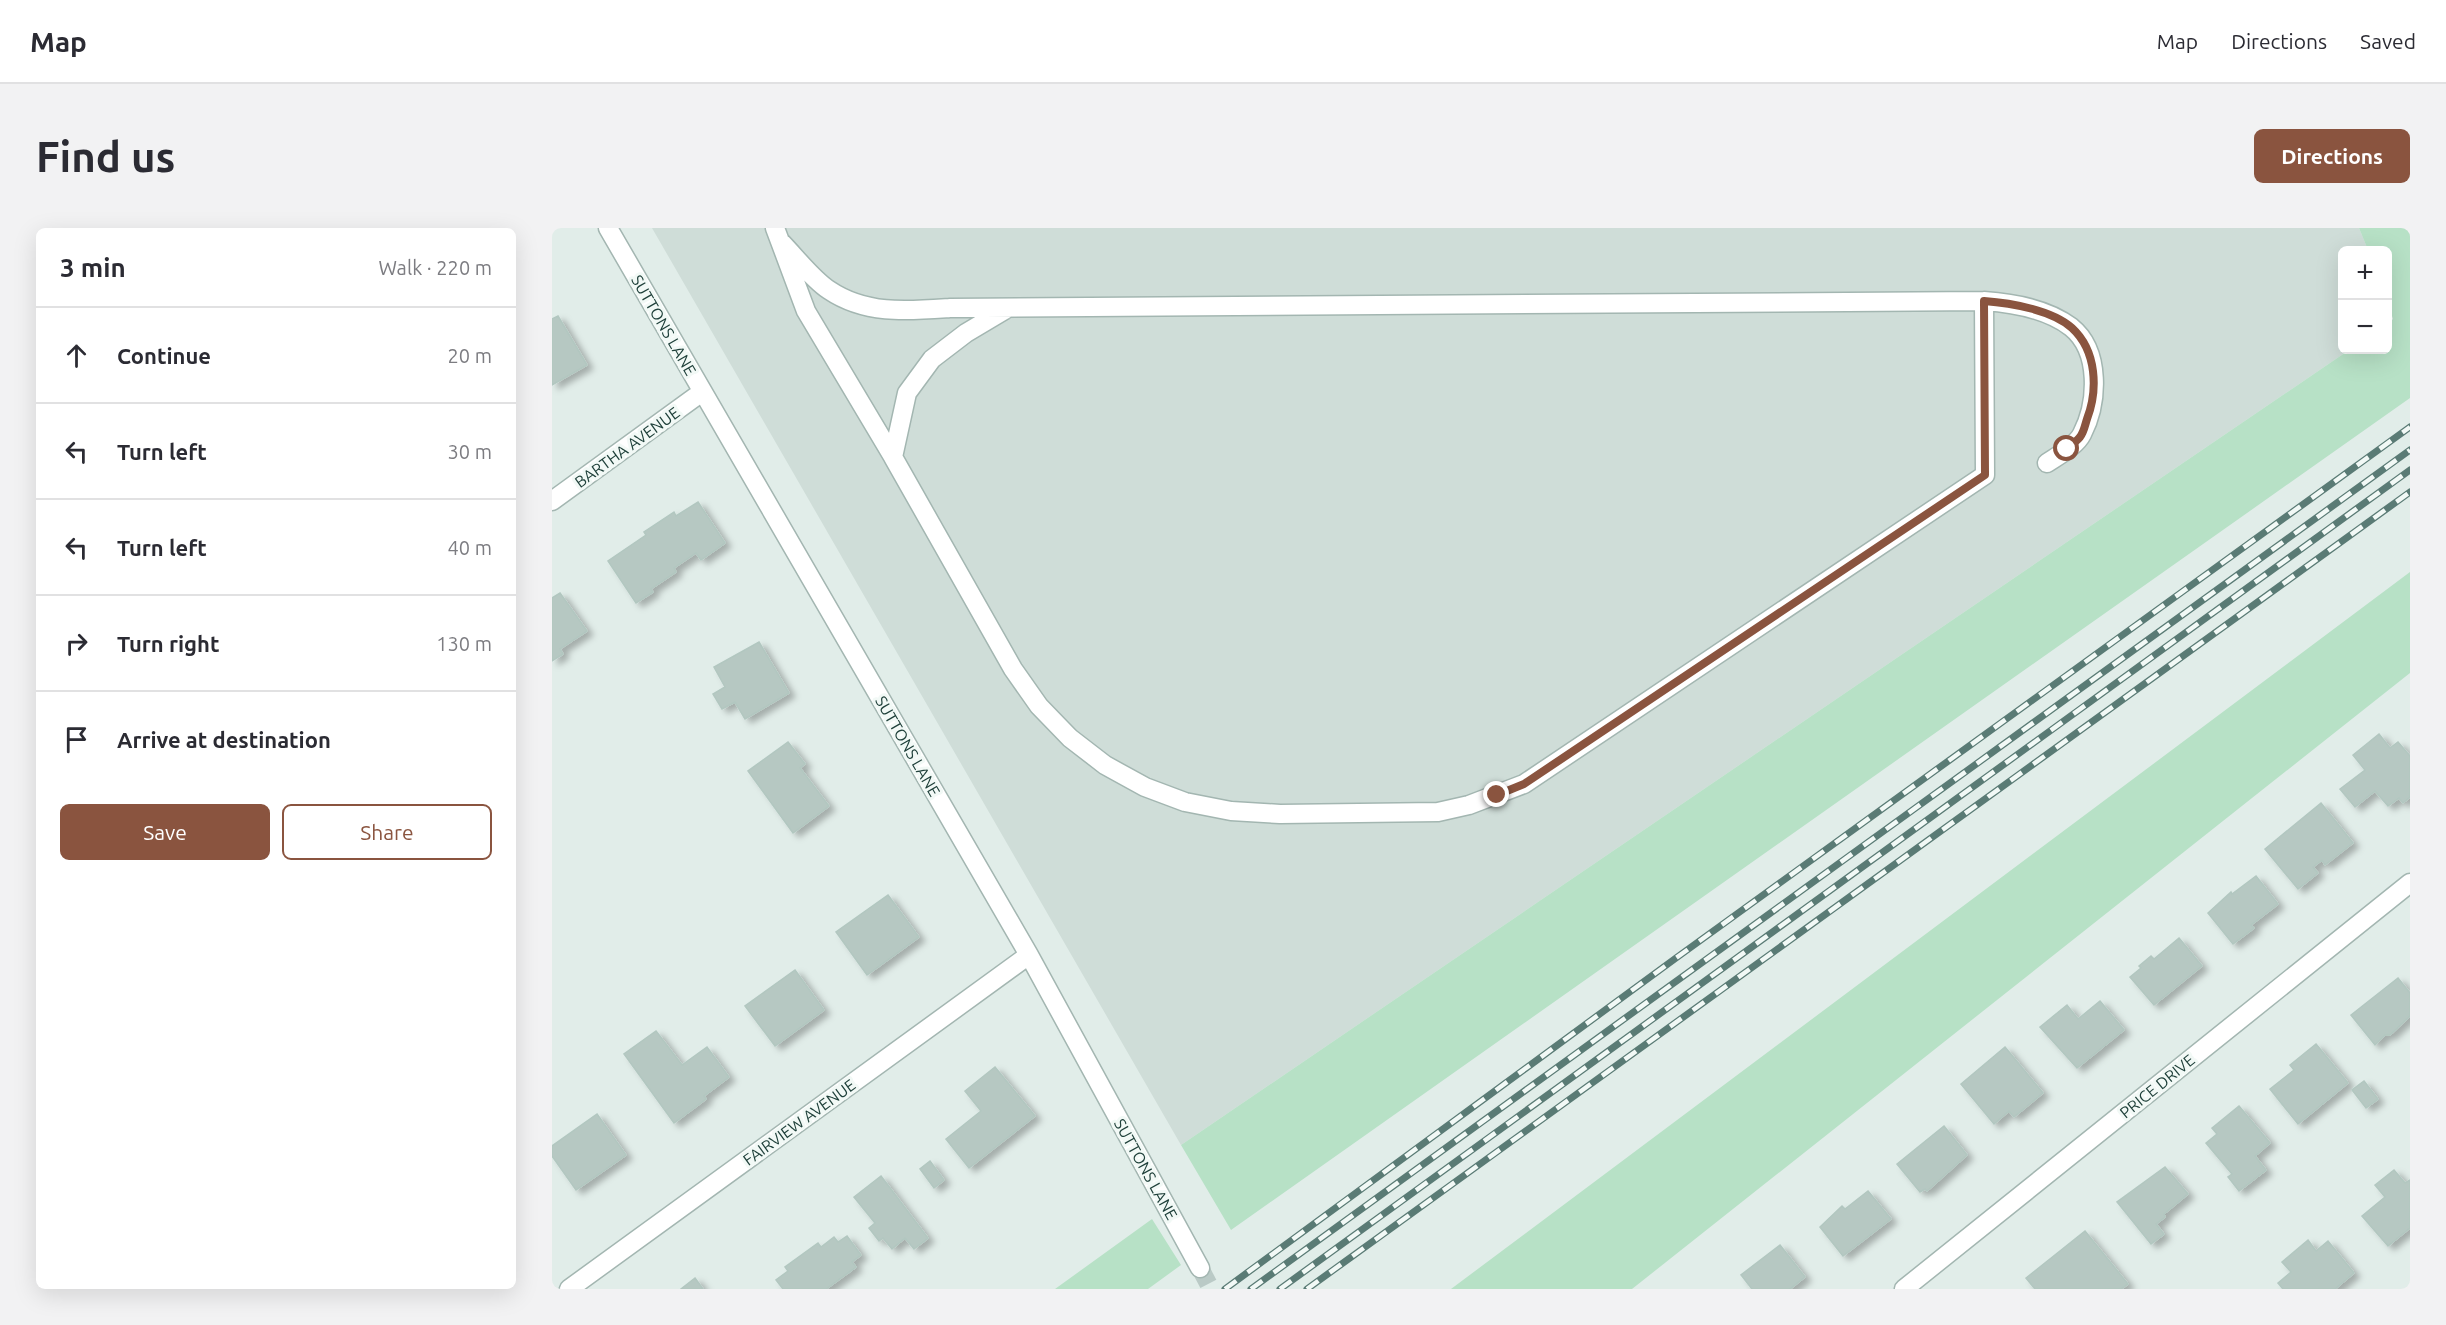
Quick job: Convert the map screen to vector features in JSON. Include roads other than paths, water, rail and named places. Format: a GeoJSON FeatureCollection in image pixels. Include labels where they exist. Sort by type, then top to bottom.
{"type":"FeatureCollection","features":[{"type":"Feature","properties":{"kind":"street","name":"SUTTONS LANE"},"geometry":{"type":"LineString","coordinates":[[608,228],[1029,955],[1200,1268]]}},
{"type":"Feature","properties":{"kind":"street"},"geometry":{"type":"LineString","coordinates":[[777,235],[829,290],[864,306],[896,312],[950,308],[1984,301],[2010,303],[2043,312],[2072,328],[2088,350],[2094,381],[2092,406],[2081,435],[2047,463]]}},
{"type":"Feature","properties":{"kind":"street"},"geometry":{"type":"LineString","coordinates":[[777,235],[806,311],[893,457],[1012,669],[1039,706],[1070,738],[1105,765],[1145,786],[1185,802],[1231,811],[1280,814],[1438,812],[1469,805],[1524,784],[1985,475],[1984,301]]}},
{"type":"Feature","properties":{"kind":"street"},"geometry":{"type":"LineString","coordinates":[[893,457],[907,393],[932,359],[966,333],[1008,308]]}},
{"type":"Feature","properties":{"kind":"street","name":"BARTHA AVENUE"},"geometry":{"type":"LineString","coordinates":[[552,501],[702,392]]}},
{"type":"Feature","properties":{"kind":"street","name":"PRICE DRIVE"},"geometry":{"type":"LineString","coordinates":[[1905,1289],[2410,883]]}},
{"type":"Feature","properties":{"kind":"street","name":"FAIRVIEW AVENUE"},"geometry":{"type":"LineString","coordinates":[[568,1289],[1029,955]]}},
{"type":"Feature","properties":{"kind":"tunnel"},"geometry":{"type":"LineString","coordinates":[[1200,1268],[1211,1289]]}},
{"type":"Feature","properties":{"kind":"railway"},"geometry":{"type":"LineString","coordinates":[[1225,1289],[1676,958],[2410,427]]}},
{"type":"Feature","properties":{"kind":"railway"},"geometry":{"type":"LineString","coordinates":[[1251,1289],[2410,450]]}},
{"type":"Feature","properties":{"kind":"railway"},"geometry":{"type":"LineString","coordinates":[[1280,1289],[2410,470]]}},
{"type":"Feature","properties":{"kind":"railway"},"geometry":{"type":"LineString","coordinates":[[1307,1289],[2410,492]]}}]}
